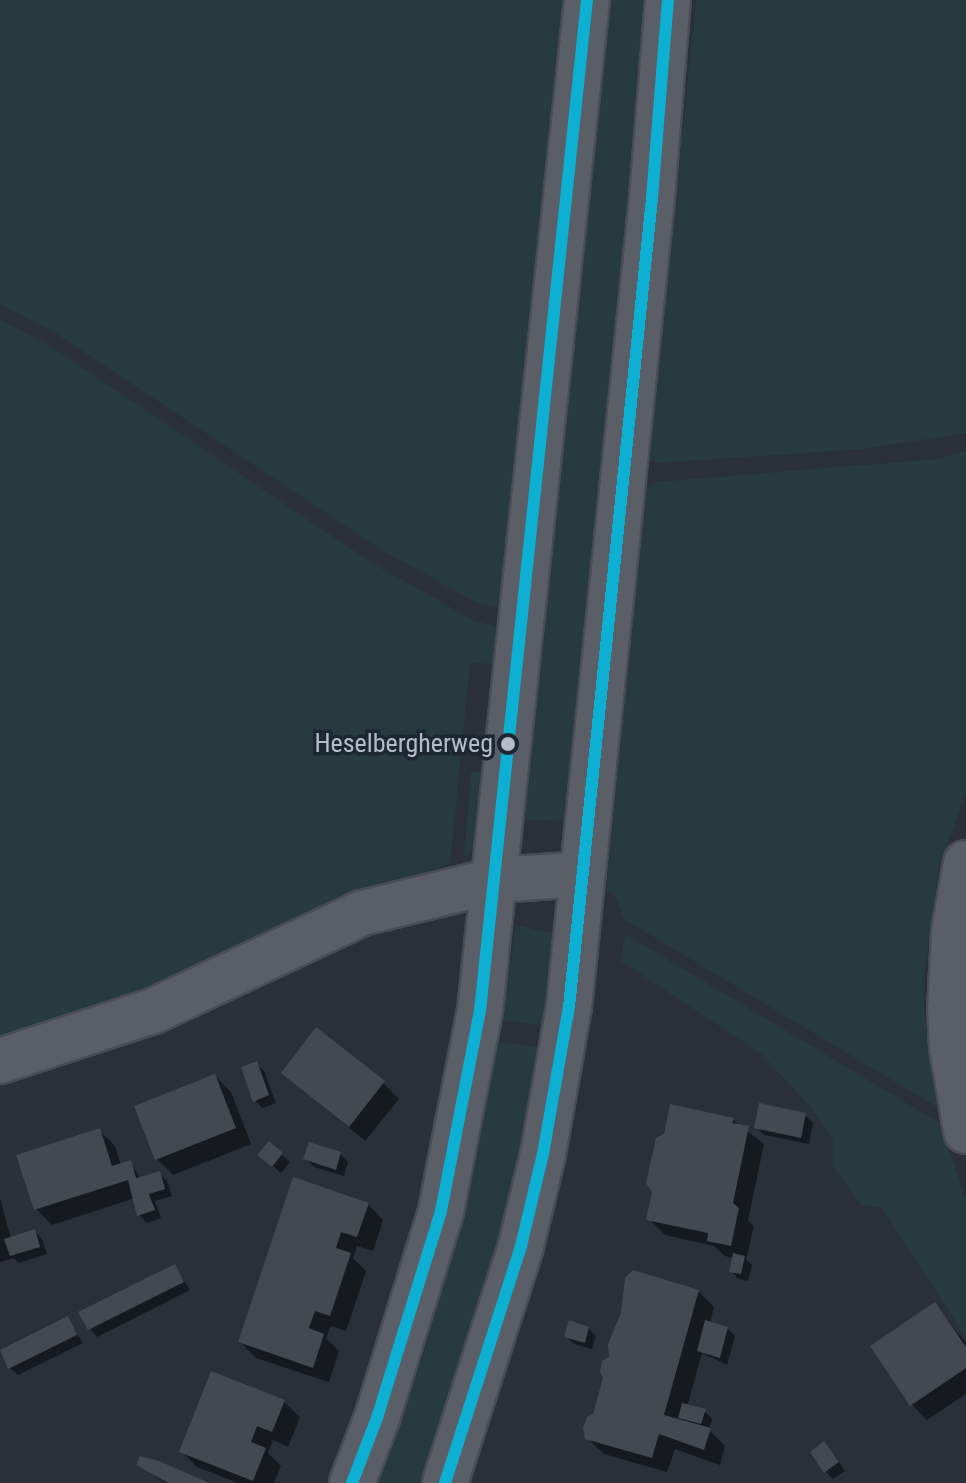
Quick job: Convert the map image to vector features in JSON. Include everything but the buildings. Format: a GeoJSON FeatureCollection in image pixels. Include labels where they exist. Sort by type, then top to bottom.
{"type":"FeatureCollection","features":[{"type":"Feature","properties":{"kind":"street"},"geometry":{"type":"LineString","coordinates":[[352,1483],[377,1418],[441,1211],[480,1011],[587,0]]}},
{"type":"Feature","properties":{"kind":"street"},"geometry":{"type":"LineString","coordinates":[[445,1483],[501,1315],[543,1154],[569,1007],[651,213],[668,0]]}},
{"type":"Feature","properties":{"kind":"street"},"geometry":{"type":"LineString","coordinates":[[966,863],[957,909],[950,1009],[952,1047],[966,1131]]}},
{"type":"Feature","properties":{"kind":"street"},"geometry":{"type":"LineString","coordinates":[[0,1061],[153,1011],[362,913],[496,880],[583,874]]}},
{"type":"Feature","properties":{"kind":"green space"},"geometry":{"type":"Polygon","coordinates":[[[0,0],[565,0],[503,602],[493,607],[477,603],[382,550],[60,336],[0,304],[0,0]]]}},
{"type":"Feature","properties":{"kind":"green space"},"geometry":{"type":"Polygon","coordinates":[[[609,0],[652,0],[566,821],[527,820],[524,815],[609,0]]]}},
{"type":"Feature","properties":{"kind":"green space"},"geometry":{"type":"Polygon","coordinates":[[[696,0],[966,0],[966,433],[864,449],[659,463],[649,460],[696,0]]]}},
{"type":"Feature","properties":{"kind":"green space"},"geometry":{"type":"Polygon","coordinates":[[[0,320],[53,348],[372,563],[475,621],[494,626],[499,633],[496,664],[470,663],[450,864],[368,893],[229,962],[0,1044],[0,320]]]}},
{"type":"Feature","properties":{"kind":"green space"},"geometry":{"type":"Polygon","coordinates":[[[966,451],[966,792],[939,867],[924,977],[924,1010],[937,1107],[624,919],[614,894],[606,891],[646,488],[657,482],[936,459],[966,451]]]}},
{"type":"Feature","properties":{"kind":"green space"},"geometry":{"type":"Polygon","coordinates":[[[471,771],[484,772],[477,838],[473,850],[464,858],[471,771]]]}},
{"type":"Feature","properties":{"kind":"green space"},"geometry":{"type":"Polygon","coordinates":[[[516,925],[556,934],[542,1025],[501,1020],[516,925]]]}},
{"type":"Feature","properties":{"kind":"green space"},"geometry":{"type":"Polygon","coordinates":[[[625,934],[941,1124],[966,1201],[966,1337],[882,1208],[861,1205],[833,1166],[833,1139],[809,1105],[759,1052],[621,961],[625,934]]]}},
{"type":"Feature","properties":{"kind":"green space"},"geometry":{"type":"Polygon","coordinates":[[[497,1042],[539,1047],[506,1214],[481,1305],[423,1483],[377,1483],[424,1352],[469,1191],[497,1042]]]}},
{"type":"Feature","properties":{"kind":"transit line"},"geometry":{"type":"LineString","coordinates":[[352,1483],[377,1418],[441,1211],[480,1011],[587,0]]}},
{"type":"Feature","properties":{"kind":"transit line"},"geometry":{"type":"LineString","coordinates":[[445,1483],[521,1246],[543,1154],[569,1007],[652,198],[668,0]]}},
{"type":"Feature","properties":{"kind":"place","name":"Heselbergherweg"},"geometry":{"type":"Point","coordinates":[508,744]}}]}
